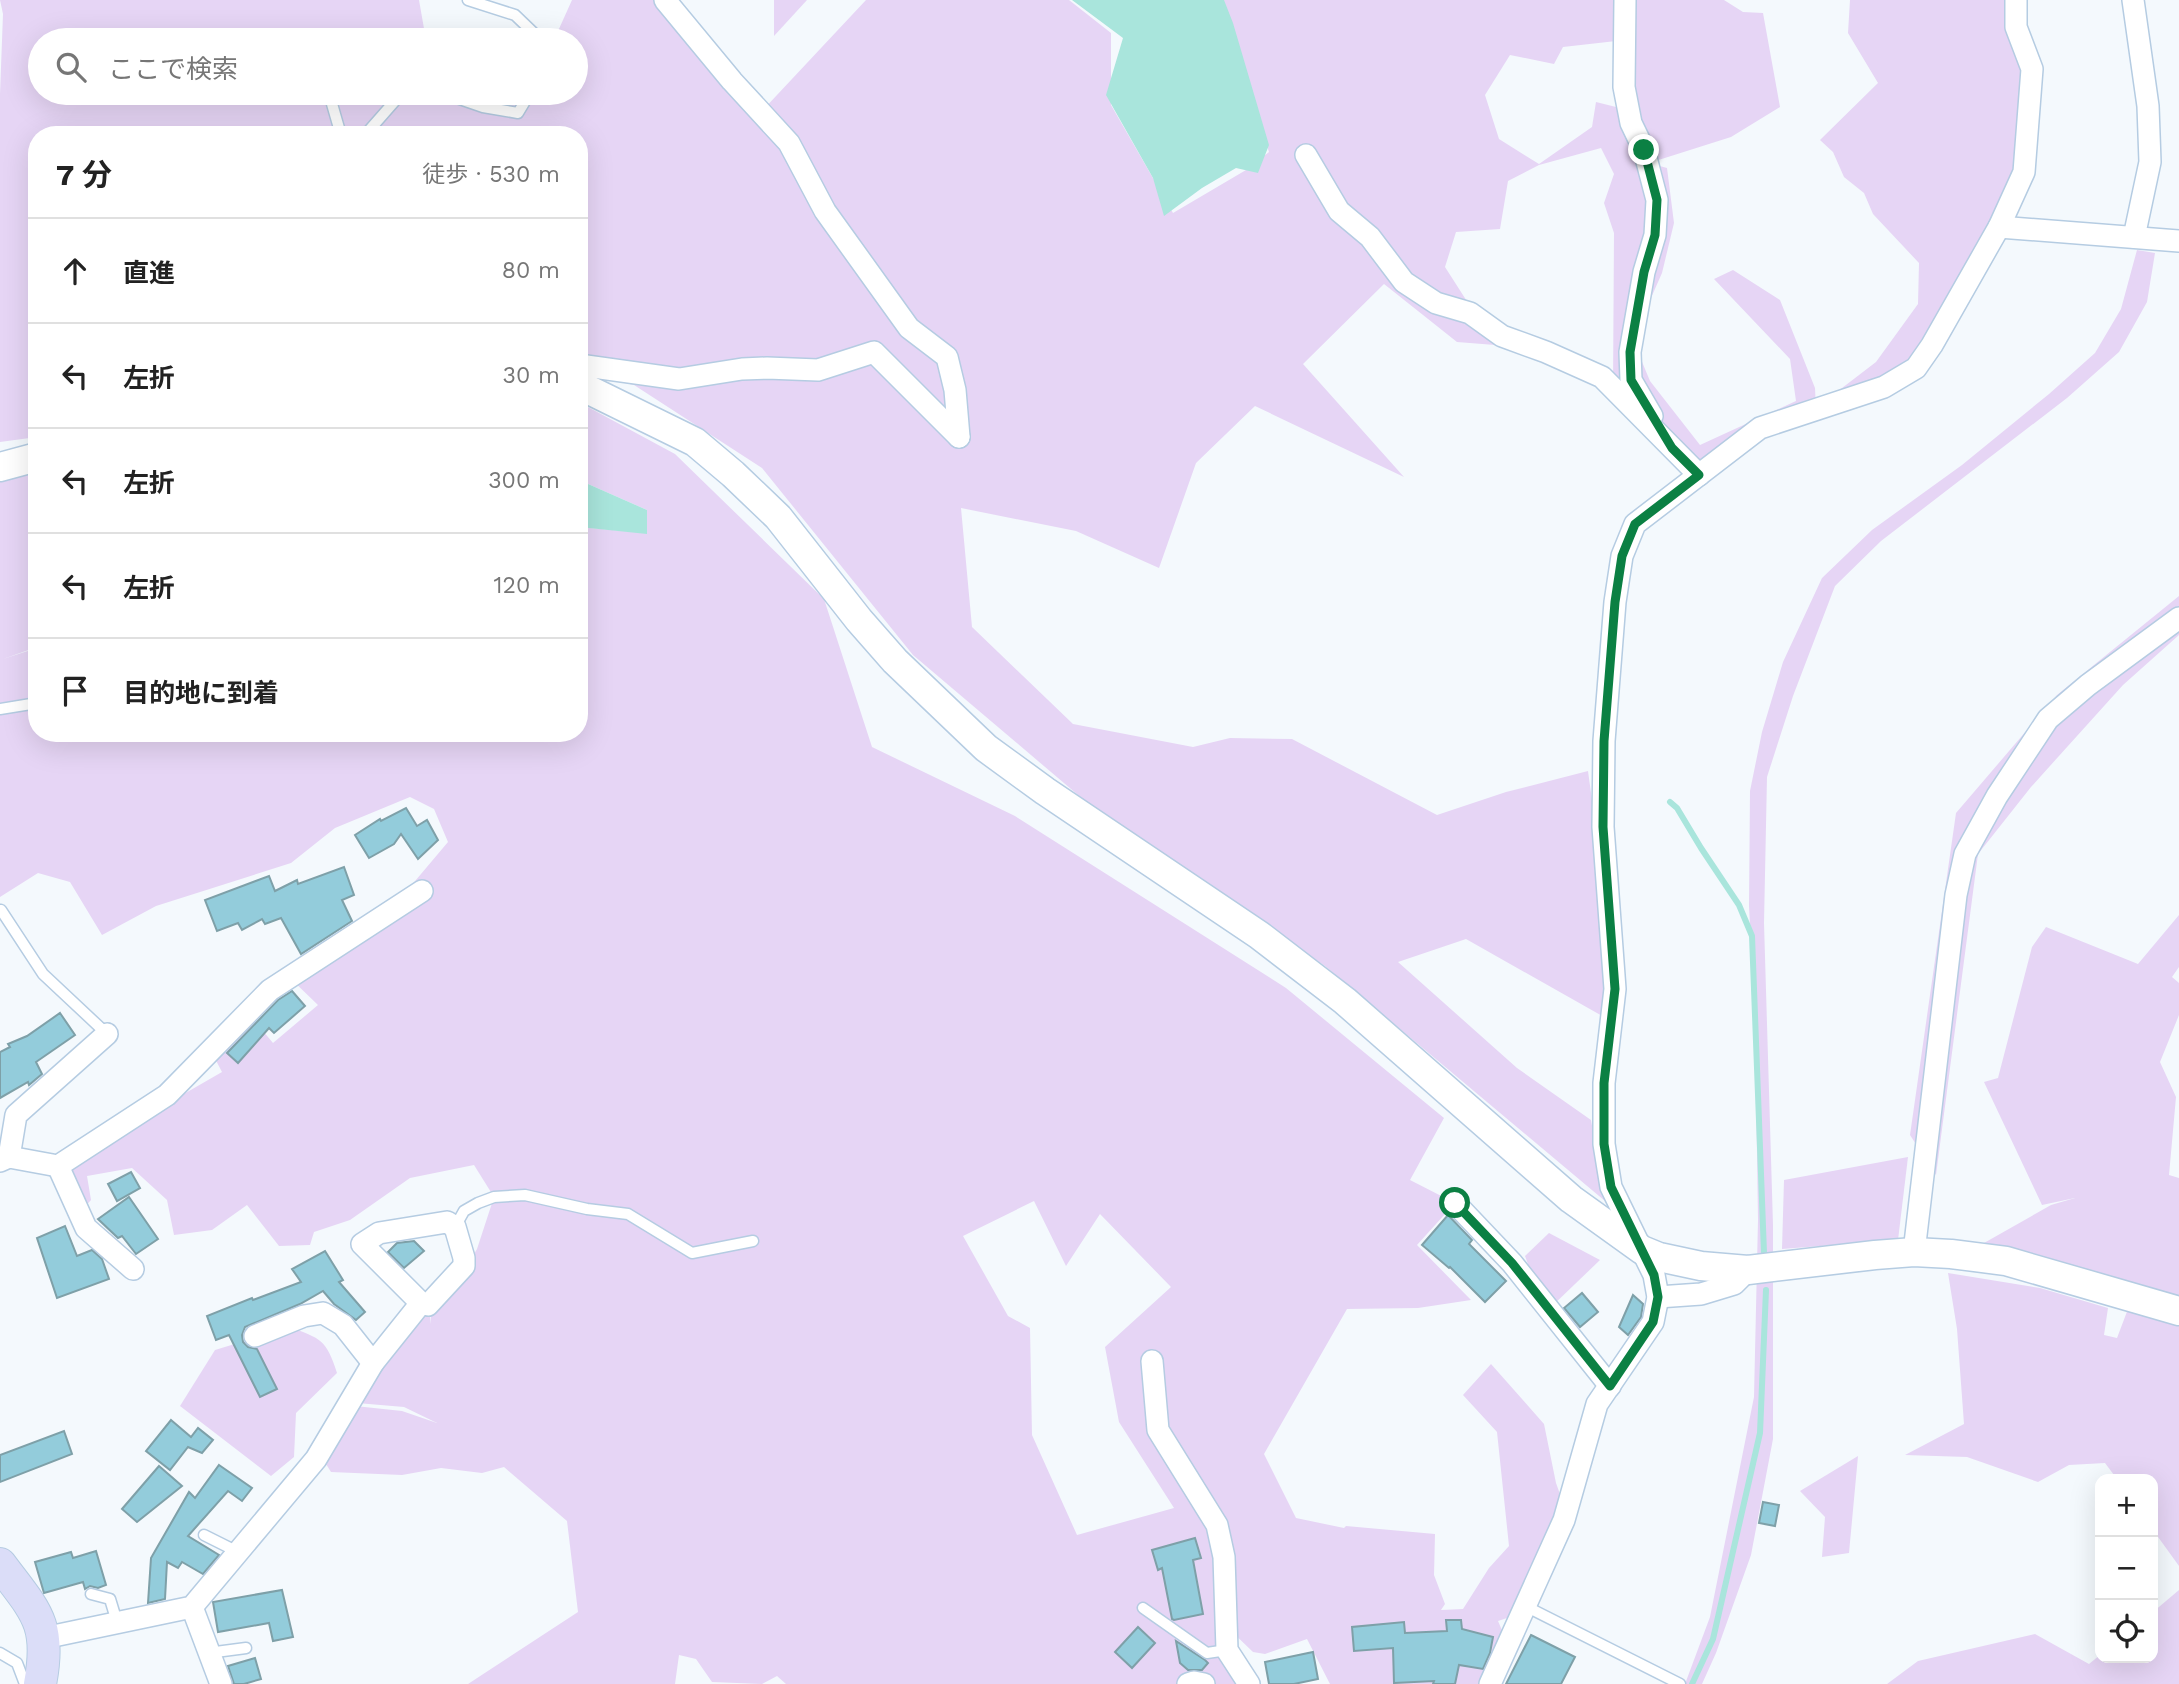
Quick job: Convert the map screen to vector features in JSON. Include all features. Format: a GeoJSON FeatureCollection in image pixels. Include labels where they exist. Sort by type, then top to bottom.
{"type":"FeatureCollection","features":[{"type":"Feature","properties":{"kind":"main road"},"geometry":{"type":"LineString","coordinates":[[0,1564],[37,1616],[44,1638],[45,1658],[40,1684]]}},
{"type":"Feature","properties":{"kind":"street"},"geometry":{"type":"LineString","coordinates":[[588,366],[679,379],[741,369],[818,370],[874,352],[959,437],[955,390],[947,357],[909,328],[825,211],[789,144],[665,0]]}},
{"type":"Feature","properties":{"kind":"street"},"geometry":{"type":"LineString","coordinates":[[1625,0],[1624,88],[1631,123],[1644,150],[1657,200],[1655,235],[1644,272],[1630,352],[1631,380],[1672,448]]}},
{"type":"Feature","properties":{"kind":"street"},"geometry":{"type":"LineString","coordinates":[[1490,1684],[1564,1520],[1597,1404],[1653,1322],[1658,1297],[1654,1275],[1611,1187],[1604,1144],[1604,1083],[1615,989],[1603,827],[1604,741],[1615,602],[1622,556],[1635,524],[1760,428],[1884,387],[1916,368],[1932,345],[1999,227],[2024,172],[2032,69],[2016,27],[2016,0]]}},
{"type":"Feature","properties":{"kind":"street"},"geometry":{"type":"LineString","coordinates":[[2133,0],[2148,106],[2150,162],[2134,237]]}},
{"type":"Feature","properties":{"kind":"street"},"geometry":{"type":"LineString","coordinates":[[1306,155],[1339,211],[1370,237],[1404,282],[1436,303],[1470,313],[1502,336],[1602,377],[1699,475]]}},
{"type":"Feature","properties":{"kind":"street"},"geometry":{"type":"LineString","coordinates":[[1999,227],[2179,241]]}},
{"type":"Feature","properties":{"kind":"street"},"geometry":{"type":"LineString","coordinates":[[588,389],[695,442],[778,517],[895,661],[986,748],[1280,951],[1345,1001],[1571,1199],[1642,1250],[1659,1257],[1700,1266],[1748,1270],[1875,1255],[1914,1252],[1951,1254],[2006,1261],[2179,1311]]}},
{"type":"Feature","properties":{"kind":"street"},"geometry":{"type":"LineString","coordinates":[[0,467],[28,459]]}},
{"type":"Feature","properties":{"kind":"street"},"geometry":{"type":"LineString","coordinates":[[1914,1252],[1955,908],[1965,854],[1997,796],[2048,719],[2088,685],[2179,618]]}},
{"type":"Feature","properties":{"kind":"street"},"geometry":{"type":"LineString","coordinates":[[107,1034],[16,1115],[4,1159],[58,1166],[167,1095],[270,990],[422,891]]}},
{"type":"Feature","properties":{"kind":"street"},"geometry":{"type":"LineString","coordinates":[[58,1166],[86,1228],[133,1269]]}},
{"type":"Feature","properties":{"kind":"street"},"geometry":{"type":"LineString","coordinates":[[1455,1203],[1512,1263],[1610,1386]]}},
{"type":"Feature","properties":{"kind":"street"},"geometry":{"type":"LineString","coordinates":[[447,1222],[455,1227],[464,1266],[428,1305],[421,1303],[362,1244],[379,1233],[447,1222]]}},
{"type":"Feature","properties":{"kind":"street"},"geometry":{"type":"LineString","coordinates":[[1658,1297],[1701,1294],[1734,1284],[1748,1270]]}},
{"type":"Feature","properties":{"kind":"street"},"geometry":{"type":"LineString","coordinates":[[44,1638],[192,1607],[316,1459],[373,1363],[421,1303]]}},
{"type":"Feature","properties":{"kind":"street"},"geometry":{"type":"LineString","coordinates":[[255,1336],[304,1316],[323,1313],[343,1325],[373,1363]]}},
{"type":"Feature","properties":{"kind":"street"},"geometry":{"type":"LineString","coordinates":[[1152,1361],[1158,1430],[1217,1525],[1224,1557],[1227,1650],[1250,1684]]}},
{"type":"Feature","properties":{"kind":"street"},"geometry":{"type":"LineString","coordinates":[[192,1607],[221,1684]]}},
{"type":"Feature","properties":{"kind":"street"},"geometry":{"type":"LineString","coordinates":[[1188,1684],[1204,1684]]}},
{"type":"Feature","properties":{"kind":"lane"},"geometry":{"type":"LineString","coordinates":[[468,0],[515,15],[529,28]]}},
{"type":"Feature","properties":{"kind":"lane"},"geometry":{"type":"LineString","coordinates":[[332,105],[338,126]]}},
{"type":"Feature","properties":{"kind":"lane"},"geometry":{"type":"LineString","coordinates":[[373,126],[391,105]]}},
{"type":"Feature","properties":{"kind":"lane"},"geometry":{"type":"LineString","coordinates":[[477,105],[518,113],[523,105]]}},
{"type":"Feature","properties":{"kind":"lane"},"geometry":{"type":"LineString","coordinates":[[0,709],[28,704]]}},
{"type":"Feature","properties":{"kind":"lane"},"geometry":{"type":"LineString","coordinates":[[1,910],[43,974],[107,1034]]}},
{"type":"Feature","properties":{"kind":"lane"},"geometry":{"type":"LineString","coordinates":[[455,1227],[464,1211],[478,1203],[494,1197],[525,1195],[587,1209],[628,1214],[692,1252],[753,1241]]}},
{"type":"Feature","properties":{"kind":"lane"},"geometry":{"type":"LineString","coordinates":[[205,1535],[238,1552]]}},
{"type":"Feature","properties":{"kind":"lane"},"geometry":{"type":"LineString","coordinates":[[91,1594],[110,1599],[117,1622]]}},
{"type":"Feature","properties":{"kind":"lane"},"geometry":{"type":"LineString","coordinates":[[1525,1606],[1678,1683]]}},
{"type":"Feature","properties":{"kind":"lane"},"geometry":{"type":"LineString","coordinates":[[1143,1608],[1207,1653],[1227,1650]]}},
{"type":"Feature","properties":{"kind":"lane"},"geometry":{"type":"LineString","coordinates":[[208,1653],[246,1648]]}},
{"type":"Feature","properties":{"kind":"lane"},"geometry":{"type":"LineString","coordinates":[[0,1653],[17,1663],[25,1684]]}},
{"type":"Feature","properties":{"kind":"shaded area"},"geometry":{"type":"Polygon","coordinates":[[[0,0],[419,0],[424,28],[28,28],[28,105],[588,105],[588,28],[559,28],[572,0],[672,0],[761,112],[866,0],[1069,0],[1111,33],[1111,105],[1173,213],[1246,170],[1269,152],[1218,0],[1724,0],[1743,12],[1763,13],[1780,107],[1731,137],[1649,163],[1667,168],[1674,223],[1662,273],[1647,307],[1640,357],[1650,381],[1700,445],[1796,401],[1790,359],[1714,279],[1733,270],[1780,300],[1815,388],[1816,409],[1695,472],[1613,388],[1614,233],[1604,203],[1614,174],[1601,148],[1539,165],[1508,181],[1500,229],[1456,232],[1445,267],[1495,345],[1457,342],[1384,284],[1303,364],[1404,477],[1255,406],[1196,463],[1159,568],[1076,531],[961,508],[972,627],[1073,724],[1193,747],[1230,738],[1292,739],[1437,815],[1506,792],[1588,771],[1611,939],[1604,1017],[1466,939],[1398,962],[1517,1068],[1591,1120],[1605,1201],[1325,966],[1084,800],[913,655],[762,468],[634,385],[588,375],[588,126],[28,126],[28,438],[0,442],[0,94],[3,14],[0,0]],[[1625,40],[1563,47],[1554,64],[1510,55],[1485,95],[1499,139],[1539,164],[1592,127],[1596,102],[1624,109],[1625,40]]]}},
{"type":"Feature","properties":{"kind":"shaded area"},"geometry":{"type":"Polygon","coordinates":[[[774,0],[807,0],[774,36],[774,0]]]}},
{"type":"Feature","properties":{"kind":"shaded area"},"geometry":{"type":"Polygon","coordinates":[[[1072,0],[1224,0],[1269,145],[1258,173],[1236,168],[1202,188],[1164,216],[1153,178],[1106,95],[1123,38],[1072,0]]]}},
{"type":"Feature","properties":{"kind":"shaded area"},"geometry":{"type":"Polygon","coordinates":[[[1850,0],[2014,0],[2032,71],[2025,156],[1922,350],[1882,385],[1829,398],[1876,362],[1918,304],[1919,263],[1873,214],[1864,193],[1844,177],[1833,152],[1820,140],[1878,83],[1848,33],[1850,0]]]}},
{"type":"Feature","properties":{"kind":"shaded area"},"geometry":{"type":"Polygon","coordinates":[[[2137,250],[2155,253],[2147,302],[2119,352],[2067,398],[1881,541],[1835,586],[1793,696],[1767,777],[1764,923],[1773,1225],[1773,1439],[1751,1555],[1716,1653],[1702,1684],[1685,1684],[1710,1617],[1754,1397],[1758,1220],[1755,1023],[1749,906],[1750,791],[1762,732],[1783,662],[1822,578],[1872,530],[1962,465],[2095,353],[2121,309],[2137,250]]]}},
{"type":"Feature","properties":{"kind":"shaded area"},"geometry":{"type":"Polygon","coordinates":[[[588,407],[675,454],[824,599],[872,747],[1015,816],[1286,988],[1444,1118],[1410,1180],[1455,1203],[1417,1245],[1471,1300],[1418,1308],[1347,1309],[1264,1454],[1296,1518],[1344,1528],[1346,1526],[1435,1534],[1434,1575],[1445,1604],[1441,1610],[1463,1609],[1489,1568],[1509,1546],[1497,1432],[1463,1395],[1491,1364],[1544,1424],[1561,1497],[1537,1567],[1513,1616],[1498,1621],[1504,1635],[1481,1684],[1330,1684],[1307,1639],[1265,1654],[1253,1652],[1226,1626],[1242,1684],[786,1684],[777,1676],[762,1684],[712,1682],[696,1659],[679,1655],[675,1684],[468,1684],[578,1612],[567,1521],[504,1467],[482,1473],[441,1468],[402,1475],[331,1472],[326,1464],[355,1406],[402,1411],[437,1423],[404,1407],[357,1403],[428,1305],[431,1324],[430,1290],[462,1274],[477,1249],[494,1197],[474,1165],[410,1178],[350,1220],[314,1232],[310,1245],[279,1246],[247,1205],[212,1230],[174,1235],[167,1200],[132,1168],[87,1176],[91,1200],[83,1209],[64,1173],[156,1110],[222,1072],[211,1051],[248,1013],[273,1043],[318,1005],[289,977],[383,919],[448,842],[434,809],[410,797],[335,828],[291,863],[156,906],[102,935],[70,882],[38,873],[0,897],[0,478],[28,473],[28,650],[3,659],[28,651],[28,742],[588,742],[588,528],[647,533],[647,510],[588,484],[588,407]],[[1034,1201],[963,1236],[1008,1316],[1030,1328],[1032,1435],[1077,1535],[1174,1508],[1119,1422],[1105,1347],[1171,1287],[1100,1214],[1066,1266],[1034,1201]]]}},
{"type":"Feature","properties":{"kind":"shaded area"},"geometry":{"type":"Polygon","coordinates":[[[588,484],[647,510],[647,534],[588,528],[588,484]]]}},
{"type":"Feature","properties":{"kind":"shaded area"},"geometry":{"type":"Polygon","coordinates":[[[2179,596],[2179,635],[2123,685],[2031,787],[1978,854],[1936,1175],[1910,1135],[1956,813],[2057,695],[2179,596]]]}},
{"type":"Feature","properties":{"kind":"shaded area"},"geometry":{"type":"Polygon","coordinates":[[[2179,915],[2179,967],[2172,977],[2179,983],[2179,1015],[2160,1062],[2176,1097],[2169,1175],[2179,1178],[2179,1305],[1984,1243],[2051,1205],[2075,1198],[2042,1205],[1984,1082],[1998,1078],[2032,947],[2046,927],[2138,964],[2179,915]]]}},
{"type":"Feature","properties":{"kind":"shaded area"},"geometry":{"type":"Polygon","coordinates":[[[1908,1157],[1898,1240],[1782,1249],[1784,1180],[1908,1157]]]}},
{"type":"Feature","properties":{"kind":"shaded area"},"geometry":{"type":"Polygon","coordinates":[[[1549,1233],[1600,1260],[1550,1308],[1536,1286],[1525,1256],[1549,1233]]]}},
{"type":"Feature","properties":{"kind":"shaded area"},"geometry":{"type":"Polygon","coordinates":[[[1948,1273],[2040,1288],[2108,1308],[2104,1335],[2117,1338],[2128,1309],[2179,1321],[2179,1566],[2158,1537],[2158,1474],[2113,1474],[2105,1463],[2069,1465],[2038,1482],[1967,1457],[1905,1455],[1964,1424],[1957,1329],[1948,1273]]]}},
{"type":"Feature","properties":{"kind":"shaded area"},"geometry":{"type":"Polygon","coordinates":[[[290,1327],[321,1342],[337,1373],[296,1413],[294,1457],[271,1476],[180,1406],[215,1350],[290,1327]]]}},
{"type":"Feature","properties":{"kind":"shaded area"},"geometry":{"type":"Polygon","coordinates":[[[1858,1456],[1849,1553],[1822,1557],[1825,1517],[1800,1491],[1858,1456]]]}},
{"type":"Feature","properties":{"kind":"shaded area"},"geometry":{"type":"Polygon","coordinates":[[[2179,1590],[2179,1684],[1887,1684],[1918,1661],[2035,1634],[2089,1664],[2095,1659],[2095,1663],[2158,1663],[2158,1608],[2179,1590]]]}},
{"type":"Feature","properties":{"kind":"building"},"geometry":{"type":"Polygon","coordinates":[[[406,808],[417,826],[427,820],[438,840],[418,859],[401,834],[394,844],[369,858],[355,835],[380,819],[381,821],[406,808]]]}},
{"type":"Feature","properties":{"kind":"building"},"geometry":{"type":"Polygon","coordinates":[[[344,867],[354,895],[342,900],[352,921],[301,954],[281,918],[265,924],[262,919],[242,930],[238,923],[217,931],[205,900],[269,876],[275,891],[297,880],[298,884],[344,867]]]}},
{"type":"Feature","properties":{"kind":"building"},"geometry":{"type":"Polygon","coordinates":[[[292,991],[305,1006],[274,1033],[269,1028],[238,1063],[227,1053],[278,1000],[292,991]]]}},
{"type":"Feature","properties":{"kind":"building"},"geometry":{"type":"Polygon","coordinates":[[[60,1013],[75,1035],[36,1062],[42,1074],[29,1085],[28,1082],[0,1098],[0,1052],[10,1047],[8,1044],[27,1036],[60,1013]]]}},
{"type":"Feature","properties":{"kind":"building"},"geometry":{"type":"Polygon","coordinates":[[[131,1172],[140,1188],[117,1201],[108,1184],[131,1172]]]}},
{"type":"Feature","properties":{"kind":"building"},"geometry":{"type":"Polygon","coordinates":[[[129,1197],[158,1239],[136,1254],[122,1236],[118,1238],[98,1219],[129,1197]]]}},
{"type":"Feature","properties":{"kind":"building"},"geometry":{"type":"Polygon","coordinates":[[[1448,1215],[1472,1240],[1469,1244],[1506,1281],[1485,1302],[1450,1267],[1422,1245],[1448,1215]]]}},
{"type":"Feature","properties":{"kind":"building"},"geometry":{"type":"Polygon","coordinates":[[[65,1226],[77,1256],[92,1250],[102,1259],[109,1279],[57,1298],[37,1238],[65,1226]]]}},
{"type":"Feature","properties":{"kind":"building"},"geometry":{"type":"Polygon","coordinates":[[[414,1241],[424,1251],[404,1268],[388,1252],[397,1243],[414,1241]]]}},
{"type":"Feature","properties":{"kind":"building"},"geometry":{"type":"Polygon","coordinates":[[[325,1251],[343,1280],[339,1282],[365,1312],[356,1320],[334,1304],[323,1291],[300,1304],[245,1327],[243,1342],[248,1347],[257,1349],[277,1389],[260,1397],[229,1335],[216,1340],[207,1316],[301,1282],[292,1269],[325,1251]]]}},
{"type":"Feature","properties":{"kind":"building"},"geometry":{"type":"Polygon","coordinates":[[[1582,1293],[1598,1312],[1580,1327],[1564,1308],[1582,1293]]]}},
{"type":"Feature","properties":{"kind":"building"},"geometry":{"type":"Polygon","coordinates":[[[1633,1295],[1643,1304],[1641,1317],[1628,1335],[1619,1327],[1633,1295]]]}},
{"type":"Feature","properties":{"kind":"building"},"geometry":{"type":"Polygon","coordinates":[[[171,1420],[191,1437],[198,1428],[213,1440],[202,1453],[188,1447],[170,1470],[146,1451],[171,1420]]]}},
{"type":"Feature","properties":{"kind":"building"},"geometry":{"type":"Polygon","coordinates":[[[64,1431],[72,1454],[0,1482],[0,1455],[64,1431]]]}},
{"type":"Feature","properties":{"kind":"building"},"geometry":{"type":"Polygon","coordinates":[[[219,1465],[252,1488],[242,1501],[228,1491],[188,1536],[219,1555],[203,1574],[182,1562],[178,1568],[167,1562],[165,1599],[148,1603],[151,1558],[189,1492],[195,1498],[219,1465]]]}},
{"type":"Feature","properties":{"kind":"building"},"geometry":{"type":"Polygon","coordinates":[[[159,1466],[182,1486],[137,1522],[122,1509],[159,1466]]]}},
{"type":"Feature","properties":{"kind":"building"},"geometry":{"type":"Polygon","coordinates":[[[1763,1502],[1779,1505],[1775,1526],[1759,1523],[1763,1502]]]}},
{"type":"Feature","properties":{"kind":"building"},"geometry":{"type":"Polygon","coordinates":[[[1195,1538],[1201,1558],[1193,1560],[1203,1614],[1174,1620],[1162,1568],[1158,1570],[1152,1550],[1195,1538]]]}},
{"type":"Feature","properties":{"kind":"building"},"geometry":{"type":"Polygon","coordinates":[[[96,1551],[106,1585],[85,1589],[83,1582],[44,1593],[35,1562],[71,1552],[73,1558],[96,1551]]]}},
{"type":"Feature","properties":{"kind":"building"},"geometry":{"type":"Polygon","coordinates":[[[282,1590],[293,1637],[273,1641],[269,1623],[218,1632],[213,1602],[282,1590]]]}},
{"type":"Feature","properties":{"kind":"building"},"geometry":{"type":"Polygon","coordinates":[[[1446,1620],[1461,1620],[1462,1629],[1493,1637],[1483,1669],[1459,1665],[1455,1684],[1433,1684],[1434,1681],[1394,1683],[1393,1648],[1354,1651],[1352,1627],[1404,1622],[1405,1633],[1447,1631],[1446,1620]]]}},
{"type":"Feature","properties":{"kind":"building"},"geometry":{"type":"Polygon","coordinates":[[[1138,1627],[1155,1643],[1132,1668],[1115,1652],[1138,1627]]]}},
{"type":"Feature","properties":{"kind":"building"},"geometry":{"type":"Polygon","coordinates":[[[1531,1635],[1575,1657],[1561,1684],[1506,1684],[1531,1635]]]}},
{"type":"Feature","properties":{"kind":"building"},"geometry":{"type":"Polygon","coordinates":[[[1176,1641],[1208,1663],[1202,1670],[1188,1670],[1180,1663],[1176,1641]]]}},
{"type":"Feature","properties":{"kind":"building"},"geometry":{"type":"Polygon","coordinates":[[[1313,1652],[1318,1679],[1294,1684],[1269,1684],[1265,1662],[1313,1652]]]}},
{"type":"Feature","properties":{"kind":"building"},"geometry":{"type":"Polygon","coordinates":[[[255,1658],[261,1679],[234,1684],[228,1666],[255,1658]]]}},
{"type":"Feature","properties":{"kind":"waterway"},"geometry":{"type":"LineString","coordinates":[[1670,802],[1677,808],[1739,905],[1752,936],[1764,1253]]}},
{"type":"Feature","properties":{"kind":"waterway"},"geometry":{"type":"LineString","coordinates":[[1692,1684],[1713,1639],[1760,1433],[1766,1290]]}},
{"type":"Feature","properties":{"kind":"route"},"geometry":{"type":"LineString","coordinates":[[1455,1203],[1512,1263],[1610,1386],[1653,1322],[1658,1297],[1654,1275],[1611,1187],[1604,1144],[1604,1083],[1615,989],[1603,827],[1604,741],[1615,602],[1622,556],[1635,524],[1699,475],[1672,448],[1631,380],[1630,352],[1644,272],[1655,235],[1657,200],[1644,150]]}}]}
